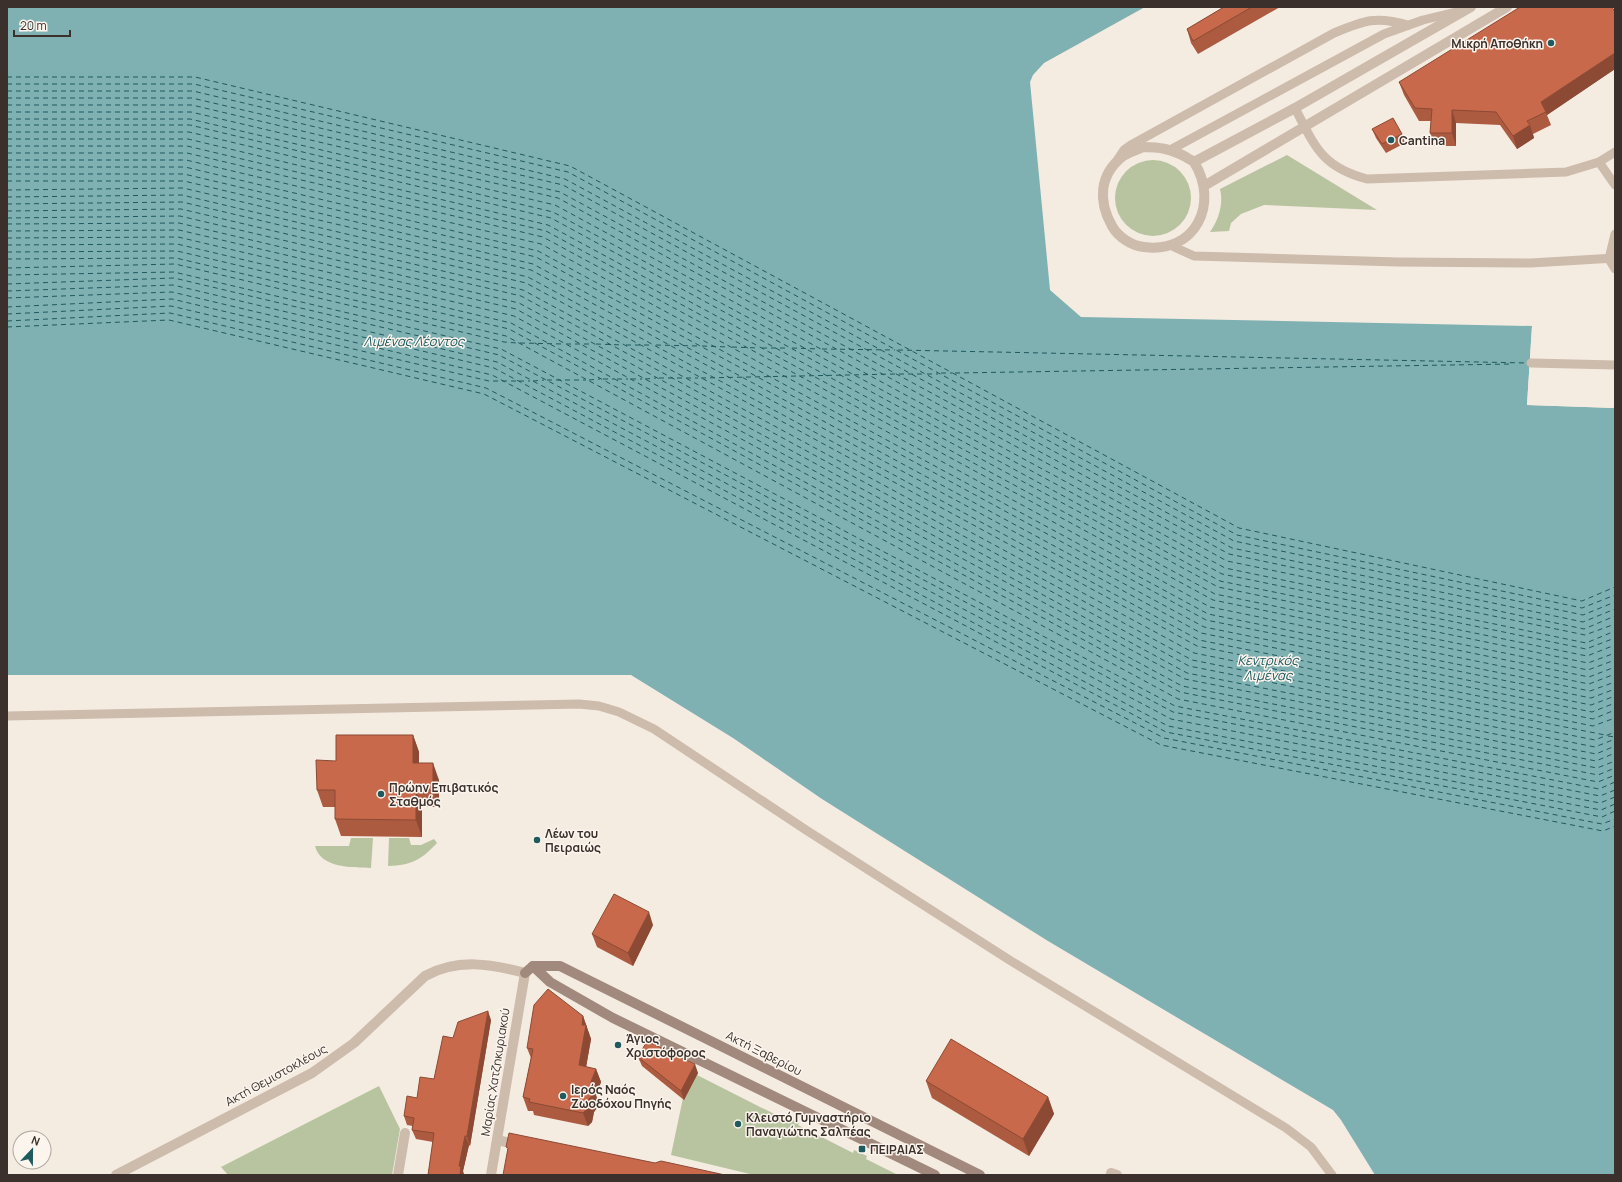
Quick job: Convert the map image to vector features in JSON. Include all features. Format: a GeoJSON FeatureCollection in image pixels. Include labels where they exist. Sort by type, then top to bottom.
{"type":"FeatureCollection","features":[{"type":"Feature","properties":{"kind":"main road"},"geometry":{"type":"LineString","coordinates":[[525,973],[533,966],[550,982],[613,1018],[935,1175]]}},
{"type":"Feature","properties":{"kind":"main road","name":"Ακτή Ξαβερίου"},"geometry":{"type":"LineString","coordinates":[[533,966],[560,966],[584,976],[980,1175]]}},
{"type":"Feature","properties":{"kind":"street"},"geometry":{"type":"LineString","coordinates":[[1204,186],[1507,7]]}},
{"type":"Feature","properties":{"kind":"street"},"geometry":{"type":"LineString","coordinates":[[1194,162],[1295,108],[1469,8]]}},
{"type":"Feature","properties":{"kind":"street"},"geometry":{"type":"LineString","coordinates":[[1143,147],[1172,149],[1194,162],[1204,186],[1205,206],[1198,225],[1187,237],[1172,246],[1155,249],[1140,247],[1125,240],[1114,230],[1104,213],[1102,198],[1104,183],[1112,167],[1124,155],[1143,147]]}},
{"type":"Feature","properties":{"kind":"street","name":"Ακτή Θεμιστοκλέους"},"geometry":{"type":"LineString","coordinates":[[116,1175],[312,1073],[354,1043],[426,976],[435,970],[454,965],[486,964],[525,973]]}},
{"type":"Feature","properties":{"kind":"street","name":"Μαρίας Χατζηκυριακού"},"geometry":{"type":"LineString","coordinates":[[491,1175],[525,973]]}},
{"type":"Feature","properties":{"kind":"street"},"geometry":{"type":"LineString","coordinates":[[398,1175],[405,1133]]}},
{"type":"Feature","properties":{"kind":"street"},"geometry":{"type":"LineString","coordinates":[[497,1140],[527,1146]]}},
{"type":"Feature","properties":{"kind":"lane"},"geometry":{"type":"LineString","coordinates":[[1172,149],[1384,34],[1408,25],[1469,8]]}},
{"type":"Feature","properties":{"kind":"lane"},"geometry":{"type":"LineString","coordinates":[[1112,167],[1124,150],[1131,144],[1334,33],[1354,24],[1374,19],[1387,19],[1408,25]]}},
{"type":"Feature","properties":{"kind":"lane"},"geometry":{"type":"LineString","coordinates":[[1295,108],[1314,145],[1330,162],[1347,174],[1367,179],[1566,172],[1599,162],[1615,152]]}},
{"type":"Feature","properties":{"kind":"lane"},"geometry":{"type":"LineString","coordinates":[[1599,162],[1615,185]]}},
{"type":"Feature","properties":{"kind":"lane"},"geometry":{"type":"LineString","coordinates":[[1615,234],[1612,258],[1615,269]]}},
{"type":"Feature","properties":{"kind":"lane"},"geometry":{"type":"LineString","coordinates":[[1172,246],[1194,256],[1398,262],[1531,264],[1612,258]]}},
{"type":"Feature","properties":{"kind":"lane"},"geometry":{"type":"LineString","coordinates":[[1530,363],[1615,365]]}},
{"type":"Feature","properties":{"kind":"lane"},"geometry":{"type":"LineString","coordinates":[[7,716],[580,704],[599,706],[619,712],[673,741],[806,830],[1011,961],[1286,1128],[1311,1147],[1332,1175]]}},
{"type":"Feature","properties":{"kind":"green space"},"geometry":{"type":"Polygon","coordinates":[[[1287,155],[1377,210],[1264,205],[1241,214],[1231,223],[1229,231],[1210,232],[1216,223],[1220,212],[1220,189],[1287,155]]]}},
{"type":"Feature","properties":{"kind":"green space"},"geometry":{"type":"Polygon","coordinates":[[[1153,160],[1167,163],[1180,171],[1188,184],[1191,198],[1188,212],[1180,225],[1167,233],[1153,236],[1139,233],[1126,225],[1118,212],[1115,198],[1118,184],[1126,171],[1139,163],[1153,160]]]}},
{"type":"Feature","properties":{"kind":"green space"},"geometry":{"type":"Polygon","coordinates":[[[351,838],[373,838],[371,868],[347,867],[331,863],[318,854],[315,846],[349,846],[351,838]]]}},
{"type":"Feature","properties":{"kind":"green space"},"geometry":{"type":"Polygon","coordinates":[[[389,838],[409,838],[411,845],[421,845],[434,839],[437,843],[426,854],[410,863],[388,866],[389,838]]]}},
{"type":"Feature","properties":{"kind":"green space","name":"Κλειστό Γυμναστήριο Παναγιώτης Σαλπέας"},"geometry":{"type":"Polygon","coordinates":[[[697,1075],[786,1120],[788,1118],[799,1123],[798,1125],[853,1153],[854,1150],[867,1156],[866,1159],[898,1175],[754,1175],[671,1155],[683,1098],[685,1098],[697,1075]]]}},
{"type":"Feature","properties":{"kind":"green space"},"geometry":{"type":"Polygon","coordinates":[[[379,1086],[400,1129],[392,1175],[228,1175],[221,1167],[379,1086]]]}},
{"type":"Feature","properties":{"kind":"water"},"geometry":{"type":"Polygon","coordinates":[[[7,7],[1145,7],[1044,63],[1033,75],[1030,82],[1050,290],[1081,317],[1532,326],[1527,405],[1615,408],[1615,1175],[1375,1175],[1341,1120],[1333,1110],[1048,941],[822,799],[733,738],[631,675],[7,675],[7,7]]]}},
{"type":"Feature","properties":{"kind":"pier"},"geometry":{"type":"Polygon","coordinates":[[[1532,326],[1534,326],[1533,363],[1529,404],[1615,406],[1615,408],[1527,405],[1532,326]]]}},
{"type":"Feature","properties":{"kind":"building"},"geometry":{"type":"Polygon","coordinates":[[[1224,7],[1252,7],[1193,41],[1187,29],[1224,7]]]}},
{"type":"Feature","properties":{"kind":"building","name":"Μικρή Αποθήκη"},"geometry":{"type":"Polygon","coordinates":[[[1520,7],[1612,7],[1615,12],[1615,53],[1541,102],[1546,112],[1527,121],[1530,125],[1513,136],[1496,112],[1452,110],[1452,133],[1430,133],[1432,109],[1415,108],[1399,82],[1520,7]]]}},
{"type":"Feature","properties":{"kind":"building"},"geometry":{"type":"Polygon","coordinates":[[[1393,118],[1402,134],[1382,144],[1372,129],[1393,118]]]}},
{"type":"Feature","properties":{"kind":"building","name":"Πρώην Επιβατικός Σταθμός"},"geometry":{"type":"Polygon","coordinates":[[[336,735],[413,735],[413,763],[433,763],[433,790],[416,790],[416,820],[335,819],[335,790],[317,790],[316,760],[336,761],[336,735]]]}},
{"type":"Feature","properties":{"kind":"building"},"geometry":{"type":"Polygon","coordinates":[[[614,894],[649,912],[628,953],[592,934],[614,894]]]}},
{"type":"Feature","properties":{"kind":"building"},"geometry":{"type":"Polygon","coordinates":[[[548,989],[583,1016],[582,1025],[586,1025],[579,1065],[596,1069],[591,1082],[595,1092],[589,1099],[587,1109],[583,1113],[529,1102],[530,1099],[523,1097],[533,1049],[527,1048],[534,1005],[548,989]]]}},
{"type":"Feature","properties":{"kind":"building"},"geometry":{"type":"Polygon","coordinates":[[[488,1011],[467,1136],[465,1136],[459,1166],[461,1167],[460,1175],[428,1175],[434,1133],[412,1130],[414,1118],[404,1116],[407,1096],[417,1098],[420,1077],[434,1079],[443,1036],[453,1038],[458,1022],[488,1011]]]}},
{"type":"Feature","properties":{"kind":"building"},"geometry":{"type":"Polygon","coordinates":[[[951,1039],[1048,1097],[1023,1139],[926,1081],[951,1039]]]}},
{"type":"Feature","properties":{"kind":"building"},"geometry":{"type":"Polygon","coordinates":[[[647,1041],[695,1064],[681,1091],[638,1057],[647,1041]]]}},
{"type":"Feature","properties":{"kind":"building"},"geometry":{"type":"Polygon","coordinates":[[[509,1133],[655,1163],[661,1161],[725,1175],[503,1175],[509,1133]]]}},
{"type":"Feature","properties":{"kind":"ferry route"},"geometry":{"type":"LineString","coordinates":[[7,77],[195,77],[570,166],[1239,528],[1582,601],[1615,587]]}},
{"type":"Feature","properties":{"kind":"ferry route"},"geometry":{"type":"LineString","coordinates":[[7,84],[194,84],[568,172],[1237,535],[1582,608],[1615,595]]}},
{"type":"Feature","properties":{"kind":"ferry route"},"geometry":{"type":"LineString","coordinates":[[7,91],[193,91],[565,179],[1234,541],[1583,615],[1615,602]]}},
{"type":"Feature","properties":{"kind":"ferry route"},"geometry":{"type":"LineString","coordinates":[[7,98],[192,98],[563,185],[1232,548],[1583,622],[1615,609]]}},
{"type":"Feature","properties":{"kind":"ferry route"},"geometry":{"type":"LineString","coordinates":[[7,105],[192,105],[560,192],[1229,554],[1584,629],[1615,616]]}},
{"type":"Feature","properties":{"kind":"ferry route"},"geometry":{"type":"LineString","coordinates":[[7,112],[191,112],[558,198],[1227,561],[1585,635],[1615,624]]}},
{"type":"Feature","properties":{"kind":"ferry route"},"geometry":{"type":"LineString","coordinates":[[7,119],[190,119],[555,205],[1225,568],[1586,643],[1615,631]]}},
{"type":"Feature","properties":{"kind":"ferry route"},"geometry":{"type":"LineString","coordinates":[[7,125],[190,125],[553,212],[1222,574],[1586,649],[1615,638]]}},
{"type":"Feature","properties":{"kind":"ferry route"},"geometry":{"type":"LineString","coordinates":[[7,132],[189,132],[551,218],[1220,581],[1587,656],[1615,645]]}},
{"type":"Feature","properties":{"kind":"ferry route"},"geometry":{"type":"LineString","coordinates":[[7,139],[188,139],[548,225],[1218,587],[1588,663],[1615,653]]}},
{"type":"Feature","properties":{"kind":"ferry route"},"geometry":{"type":"LineString","coordinates":[[7,146],[187,146],[546,231],[1215,594],[1588,670],[1615,660]]}},
{"type":"Feature","properties":{"kind":"ferry route"},"geometry":{"type":"LineString","coordinates":[[7,153],[187,153],[543,237],[1213,600],[1589,677],[1615,667]]}},
{"type":"Feature","properties":{"kind":"ferry route"},"geometry":{"type":"LineString","coordinates":[[7,160],[186,160],[541,244],[1210,607],[1589,684],[1615,674]]}},
{"type":"Feature","properties":{"kind":"ferry route"},"geometry":{"type":"LineString","coordinates":[[7,167],[185,167],[538,251],[1208,614],[1590,691],[1615,682]]}},
{"type":"Feature","properties":{"kind":"ferry route"},"geometry":{"type":"LineString","coordinates":[[7,174],[184,174],[536,257],[1206,620],[1591,698],[1615,689]]}},
{"type":"Feature","properties":{"kind":"ferry route"},"geometry":{"type":"LineString","coordinates":[[7,181],[184,181],[533,264],[1204,627],[1591,705],[1615,696]]}},
{"type":"Feature","properties":{"kind":"ferry route"},"geometry":{"type":"LineString","coordinates":[[7,190],[183,188],[531,270],[1201,633],[1592,712],[1615,703]]}},
{"type":"Feature","properties":{"kind":"ferry route"},"geometry":{"type":"LineString","coordinates":[[7,197],[182,195],[528,277],[1199,640],[1593,719],[1615,710]]}},
{"type":"Feature","properties":{"kind":"ferry route"},"geometry":{"type":"LineString","coordinates":[[7,204],[182,202],[526,283],[1197,646],[1593,726],[1615,718]]}},
{"type":"Feature","properties":{"kind":"ferry route"},"geometry":{"type":"LineString","coordinates":[[7,211],[181,209],[523,290],[1194,653],[1605,735]]}},
{"type":"Feature","properties":{"kind":"ferry route"},"geometry":{"type":"LineString","coordinates":[[7,218],[180,216],[521,296],[1192,660],[1595,740],[1615,732]]}},
{"type":"Feature","properties":{"kind":"ferry route"},"geometry":{"type":"LineString","coordinates":[[7,224],[179,223],[519,303],[1189,666],[1595,747],[1615,739]]}},
{"type":"Feature","properties":{"kind":"ferry route"},"geometry":{"type":"LineString","coordinates":[[7,231],[179,230],[516,309],[1187,673],[1596,754],[1615,746]]}},
{"type":"Feature","properties":{"kind":"ferry route"},"geometry":{"type":"LineString","coordinates":[[7,238],[178,237],[514,316],[1185,679],[1596,761],[1615,753]]}},
{"type":"Feature","properties":{"kind":"ferry route"},"geometry":{"type":"LineString","coordinates":[[7,245],[177,244],[511,323],[1182,686],[1597,768],[1615,761]]}},
{"type":"Feature","properties":{"kind":"ferry route"},"geometry":{"type":"LineString","coordinates":[[7,252],[177,251],[509,329],[1180,692],[1598,775],[1615,768]]}},
{"type":"Feature","properties":{"kind":"ferry route"},"geometry":{"type":"LineString","coordinates":[[7,259],[176,258],[506,336],[1178,699],[1598,782],[1615,775]]}},
{"type":"Feature","properties":{"kind":"ferry route"},"geometry":{"type":"LineString","coordinates":[[7,268],[175,264],[504,342],[517,343]]}},
{"type":"Feature","properties":{"kind":"ferry route"},"geometry":{"type":"LineString","coordinates":[[7,275],[174,272],[501,349],[1175,706],[1599,789],[1615,782]]}},
{"type":"Feature","properties":{"kind":"ferry route"},"geometry":{"type":"LineString","coordinates":[[7,284],[174,278],[499,355],[1173,712],[1600,796],[1615,790]]}},
{"type":"Feature","properties":{"kind":"ferry route"},"geometry":{"type":"LineString","coordinates":[[7,291],[173,285],[497,362],[1171,719],[1600,803],[1615,797]]}},
{"type":"Feature","properties":{"kind":"ferry route"},"geometry":{"type":"LineString","coordinates":[[7,298],[172,292],[494,368],[1168,726],[1601,810],[1615,804]]}},
{"type":"Feature","properties":{"kind":"ferry route"},"geometry":{"type":"LineString","coordinates":[[7,307],[172,299],[492,375],[1166,732],[1602,817],[1615,811]]}},
{"type":"Feature","properties":{"kind":"ferry route"},"geometry":{"type":"LineString","coordinates":[[7,314],[171,306],[489,381],[516,381]]}},
{"type":"Feature","properties":{"kind":"ferry route"},"geometry":{"type":"LineString","coordinates":[[7,321],[170,313],[486,388],[1164,738],[1602,824],[1615,819]]}},
{"type":"Feature","properties":{"kind":"ferry route"},"geometry":{"type":"LineString","coordinates":[[7,327],[169,320],[484,394],[1161,745],[1603,831],[1615,826]]}},
{"type":"Feature","properties":{"kind":"ferry route"},"geometry":{"type":"LineString","coordinates":[[520,343],[563,344]]}},
{"type":"Feature","properties":{"kind":"ferry route"},"geometry":{"type":"LineString","coordinates":[[566,344],[593,344]]}},
{"type":"Feature","properties":{"kind":"ferry route"},"geometry":{"type":"LineString","coordinates":[[596,344],[623,345]]}},
{"type":"Feature","properties":{"kind":"ferry route"},"geometry":{"type":"LineString","coordinates":[[626,345],[653,345]]}},
{"type":"Feature","properties":{"kind":"ferry route"},"geometry":{"type":"LineString","coordinates":[[656,345],[699,346]]}},
{"type":"Feature","properties":{"kind":"ferry route"},"geometry":{"type":"LineString","coordinates":[[702,346],[729,347]]}},
{"type":"Feature","properties":{"kind":"ferry route"},"geometry":{"type":"LineString","coordinates":[[732,347],[759,348]]}},
{"type":"Feature","properties":{"kind":"ferry route"},"geometry":{"type":"LineString","coordinates":[[762,348],[789,348]]}},
{"type":"Feature","properties":{"kind":"ferry route"},"geometry":{"type":"LineString","coordinates":[[792,348],[819,349]]}},
{"type":"Feature","properties":{"kind":"ferry route"},"geometry":{"type":"LineString","coordinates":[[822,349],[895,350]]}},
{"type":"Feature","properties":{"kind":"ferry route"},"geometry":{"type":"LineString","coordinates":[[898,350],[1527,363]]}},
{"type":"Feature","properties":{"kind":"ferry route"},"geometry":{"type":"LineString","coordinates":[[955,373],[1512,364]]}},
{"type":"Feature","properties":{"kind":"ferry route"},"geometry":{"type":"LineString","coordinates":[[941,373],[952,373]]}},
{"type":"Feature","properties":{"kind":"ferry route"},"geometry":{"type":"LineString","coordinates":[[701,378],[896,374]]}},
{"type":"Feature","properties":{"kind":"ferry route"},"geometry":{"type":"LineString","coordinates":[[899,374],[924,374]]}},
{"type":"Feature","properties":{"kind":"ferry route"},"geometry":{"type":"LineString","coordinates":[[927,374],[938,374]]}},
{"type":"Feature","properties":{"kind":"ferry route"},"geometry":{"type":"LineString","coordinates":[[645,379],[656,378]]}},
{"type":"Feature","properties":{"kind":"ferry route"},"geometry":{"type":"LineString","coordinates":[[659,378],[698,378]]}},
{"type":"Feature","properties":{"kind":"ferry route"},"geometry":{"type":"LineString","coordinates":[[589,380],[600,379]]}},
{"type":"Feature","properties":{"kind":"ferry route"},"geometry":{"type":"LineString","coordinates":[[603,379],[614,379]]}},
{"type":"Feature","properties":{"kind":"ferry route"},"geometry":{"type":"LineString","coordinates":[[617,379],[628,379]]}},
{"type":"Feature","properties":{"kind":"ferry route"},"geometry":{"type":"LineString","coordinates":[[631,379],[642,379]]}},
{"type":"Feature","properties":{"kind":"ferry route"},"geometry":{"type":"LineString","coordinates":[[533,381],[544,380]]}},
{"type":"Feature","properties":{"kind":"ferry route"},"geometry":{"type":"LineString","coordinates":[[547,380],[586,380]]}},
{"type":"Feature","properties":{"kind":"ferry route"},"geometry":{"type":"LineString","coordinates":[[519,381],[530,381]]}},
{"type":"Feature","properties":{"kind":"ferry route"},"geometry":{"type":"LineString","coordinates":[[1608,736],[1615,737]]}},
{"type":"Feature","properties":{"kind":"place","name":"Μικρή Αποθήκη"},"geometry":{"type":"Point","coordinates":[1551,43]}},
{"type":"Feature","properties":{"kind":"place","name":"Cantina"},"geometry":{"type":"Point","coordinates":[1391,140]}},
{"type":"Feature","properties":{"kind":"place","name":"Πρώην Επιβατικός Σταθμός"},"geometry":{"type":"Point","coordinates":[381,794]}},
{"type":"Feature","properties":{"kind":"place","name":"Λέων του Πειραιώς"},"geometry":{"type":"Point","coordinates":[537,840]}},
{"type":"Feature","properties":{"kind":"place","name":"Άγιος Χριστόφορος"},"geometry":{"type":"Point","coordinates":[618,1045]}},
{"type":"Feature","properties":{"kind":"place","name":"Ιερός Ναός Ζωοδόχου Πηγής"},"geometry":{"type":"Point","coordinates":[563,1096]}},
{"type":"Feature","properties":{"kind":"place","name":"Κλειστό Γυμναστήριο Παναγιώτης Σαλπέας"},"geometry":{"type":"Point","coordinates":[738,1124]}},
{"type":"Feature","properties":{"kind":"place","name":"ΠΕΙΡΑΙΑΣ"},"geometry":{"type":"Point","coordinates":[862,1149]}},
{"type":"Feature","properties":{"kind":"water label","name":"Λιμένας Λέοντος"},"geometry":{"type":"Point","coordinates":[414,341]}},
{"type":"Feature","properties":{"kind":"water label","name":"Κεντρικός Λιμένας"},"geometry":{"type":"Point","coordinates":[1268,668]}}]}
